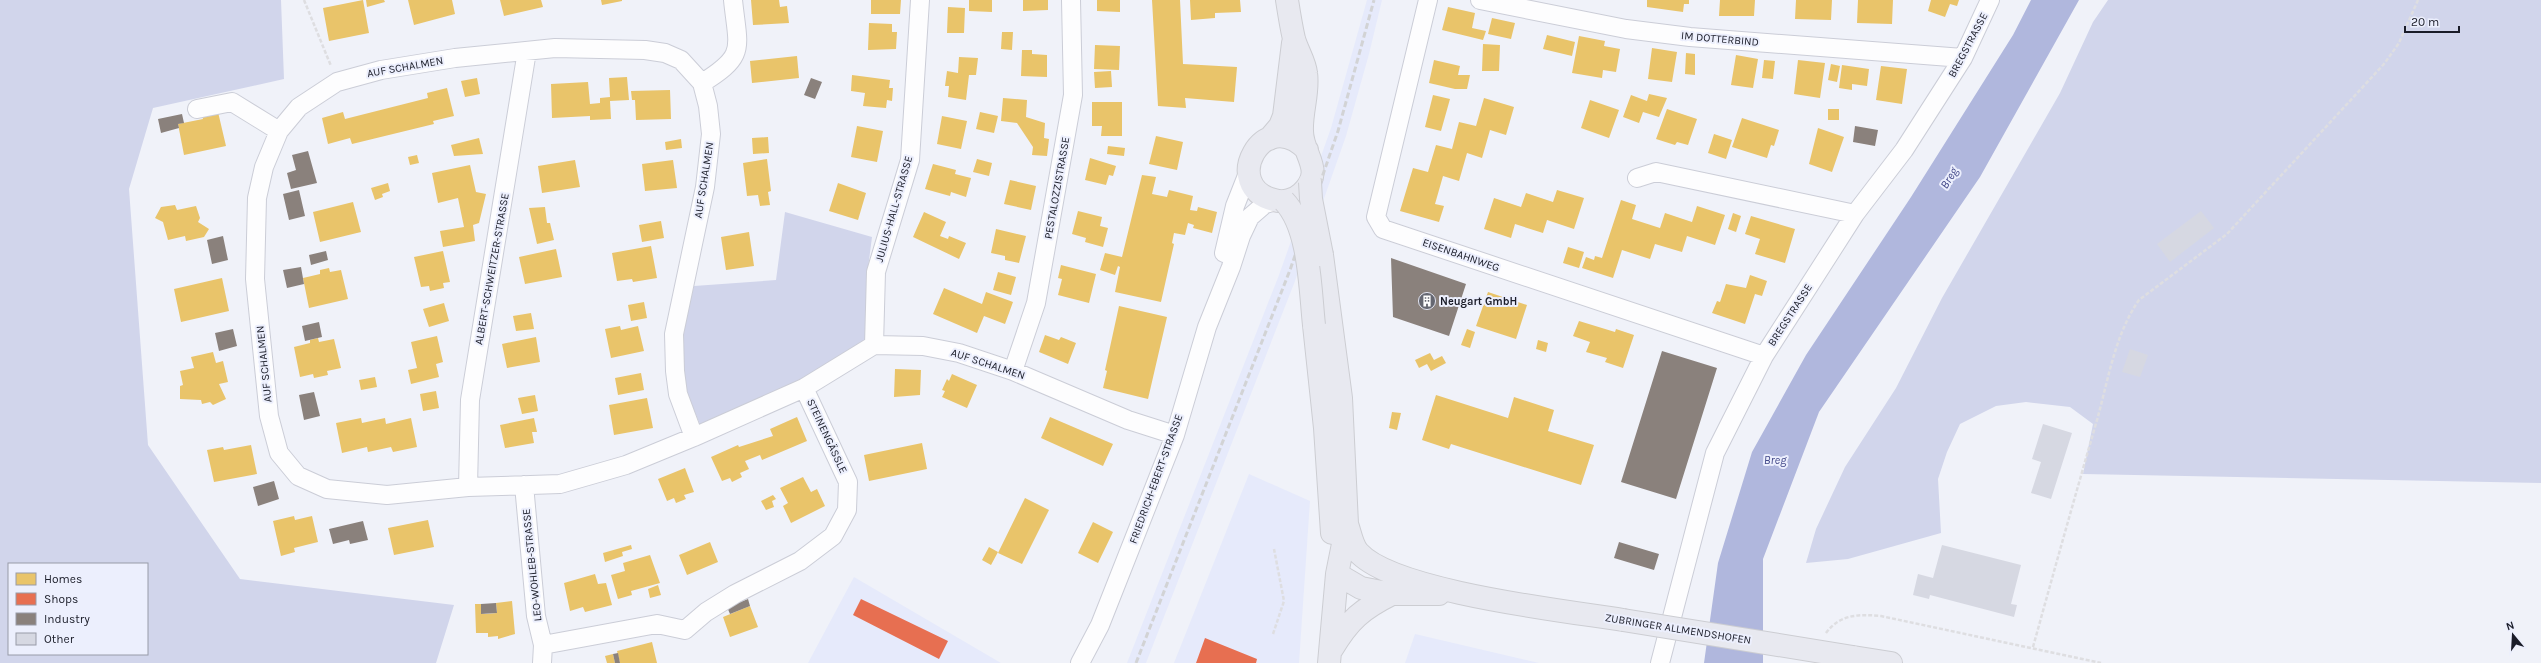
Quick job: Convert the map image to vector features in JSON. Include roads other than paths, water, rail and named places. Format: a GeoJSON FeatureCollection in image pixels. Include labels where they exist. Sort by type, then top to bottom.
{"type":"FeatureCollection","features":[{"type":"Feature","properties":{"kind":"main road","name":"FRIEDRICH-EBERT-STRASSE"},"geometry":{"type":"LineString","coordinates":[[1280,201],[1300,195],[1310,182],[1313,165],[1304,147],[1302,132],[1306,73],[1294,38],[1287,0]]}},
{"type":"Feature","properties":{"kind":"main road","name":"FRIEDRICH-EBERT-STRASSE"},"geometry":{"type":"LineString","coordinates":[[1248,173],[1251,156],[1255,149],[1269,139],[1280,126],[1284,116],[1294,38]]}},
{"type":"Feature","properties":{"kind":"main road"},"geometry":{"type":"LineString","coordinates":[[1269,139],[1286,137],[1304,147]]}},
{"type":"Feature","properties":{"kind":"main road"},"geometry":{"type":"LineString","coordinates":[[1248,173],[1252,184],[1260,194],[1280,201],[1292,209],[1300,227],[1314,325],[1325,428],[1337,574]]}},
{"type":"Feature","properties":{"kind":"main road"},"geometry":{"type":"LineString","coordinates":[[1310,182],[1311,199],[1322,255],[1341,398],[1346,524],[1337,574],[1331,656]]}},
{"type":"Feature","properties":{"kind":"main road"},"geometry":{"type":"LineString","coordinates":[[1346,524],[1358,551],[1382,570],[1466,594]]}},
{"type":"Feature","properties":{"kind":"main road"},"geometry":{"type":"LineString","coordinates":[[1337,574],[1361,588],[1392,594],[1466,594]]}},
{"type":"Feature","properties":{"kind":"main road"},"geometry":{"type":"LineString","coordinates":[[1331,656],[1356,615],[1370,605],[1392,594]]}},
{"type":"Feature","properties":{"kind":"main road","name":"ZUBRINGER ALLMENDSHOFEN"},"geometry":{"type":"LineString","coordinates":[[1466,594],[1891,663]]}},
{"type":"Feature","properties":{"kind":"street"},"geometry":{"type":"LineString","coordinates":[[702,83],[719,72],[735,56],[738,48],[734,0]]}},
{"type":"Feature","properties":{"kind":"street","name":"JULIUS-HALL-STRASSE"},"geometry":{"type":"LineString","coordinates":[[874,345],[876,272],[910,160],[920,0]]}},
{"type":"Feature","properties":{"kind":"street","name":"PESTALOZZISTRASSE"},"geometry":{"type":"LineString","coordinates":[[1013,371],[1036,303],[1073,95],[1071,0]]}},
{"type":"Feature","properties":{"kind":"street","name":"EISENBAHNWEG"},"geometry":{"type":"LineString","coordinates":[[1428,0],[1376,217],[1383,228],[1764,356]]}},
{"type":"Feature","properties":{"kind":"street","name":"IM DOTTERBIND"},"geometry":{"type":"LineString","coordinates":[[1480,0],[1619,28],[1690,37],[1963,58]]}},
{"type":"Feature","properties":{"kind":"street","name":"BREGSTRASSE"},"geometry":{"type":"LineString","coordinates":[[1660,663],[1715,453],[1764,356],[1856,214],[1904,150],[1963,58],[1990,0]]}},
{"type":"Feature","properties":{"kind":"street","name":"AUF SCHALMEN"},"geometry":{"type":"LineString","coordinates":[[694,438],[678,394],[675,371],[674,334],[705,187],[711,134],[708,106],[702,83],[681,60],[665,53],[645,50],[555,48],[455,58],[381,70],[337,82],[299,107],[279,131],[264,167],[257,198],[255,279],[269,416],[279,453],[298,476],[327,489],[387,495],[468,487],[560,484],[612,469],[694,438],[804,388],[874,345],[923,346],[959,353],[1013,371],[1128,420],[1175,435]]}},
{"type":"Feature","properties":{"kind":"street","name":"ALBERT-SCHWEITZER-STRASSE"},"geometry":{"type":"LineString","coordinates":[[468,487],[470,400],[527,51]]}},
{"type":"Feature","properties":{"kind":"street"},"geometry":{"type":"LineString","coordinates":[[197,109],[232,102],[279,131]]}},
{"type":"Feature","properties":{"kind":"street"},"geometry":{"type":"LineString","coordinates":[[1637,178],[1656,172],[1856,214]]}},
{"type":"Feature","properties":{"kind":"street","name":"FRIEDRICH-EBERT-STRASSE"},"geometry":{"type":"LineString","coordinates":[[1221,291],[1222,262],[1235,206],[1248,173]]}},
{"type":"Feature","properties":{"kind":"street","name":"FRIEDRICH-EBERT-STRASSE"},"geometry":{"type":"LineString","coordinates":[[1080,663],[1100,625],[1175,435],[1207,327],[1250,217],[1265,204],[1280,201]]}},
{"type":"Feature","properties":{"kind":"street","name":"STEINENGÄSSLE"},"geometry":{"type":"LineString","coordinates":[[543,645],[657,624],[685,630],[706,612],[723,601],[800,561],[833,536],[847,510],[848,482],[804,388]]}},
{"type":"Feature","properties":{"kind":"street","name":"LEO-WOHLEB-STRASSE"},"geometry":{"type":"LineString","coordinates":[[524,485],[536,616],[543,645],[542,663]]}},
{"type":"Feature","properties":{"kind":"water","name":"Breg"},"geometry":{"type":"Polygon","coordinates":[[[2031,0],[2079,0],[1980,177],[1819,412],[1763,559],[1763,663],[1704,663],[1718,563],[1752,452],[1806,355],[1911,197],[2013,35],[2031,0]]]}},
{"type":"Feature","properties":{"kind":"railway"},"geometry":{"type":"LineString","coordinates":[[1136,663],[1290,270],[1338,131],[1374,0]]}},
{"type":"Feature","properties":{"kind":"place","name":"Neugart GmbH"},"geometry":{"type":"Point","coordinates":[1427,301]}}]}
